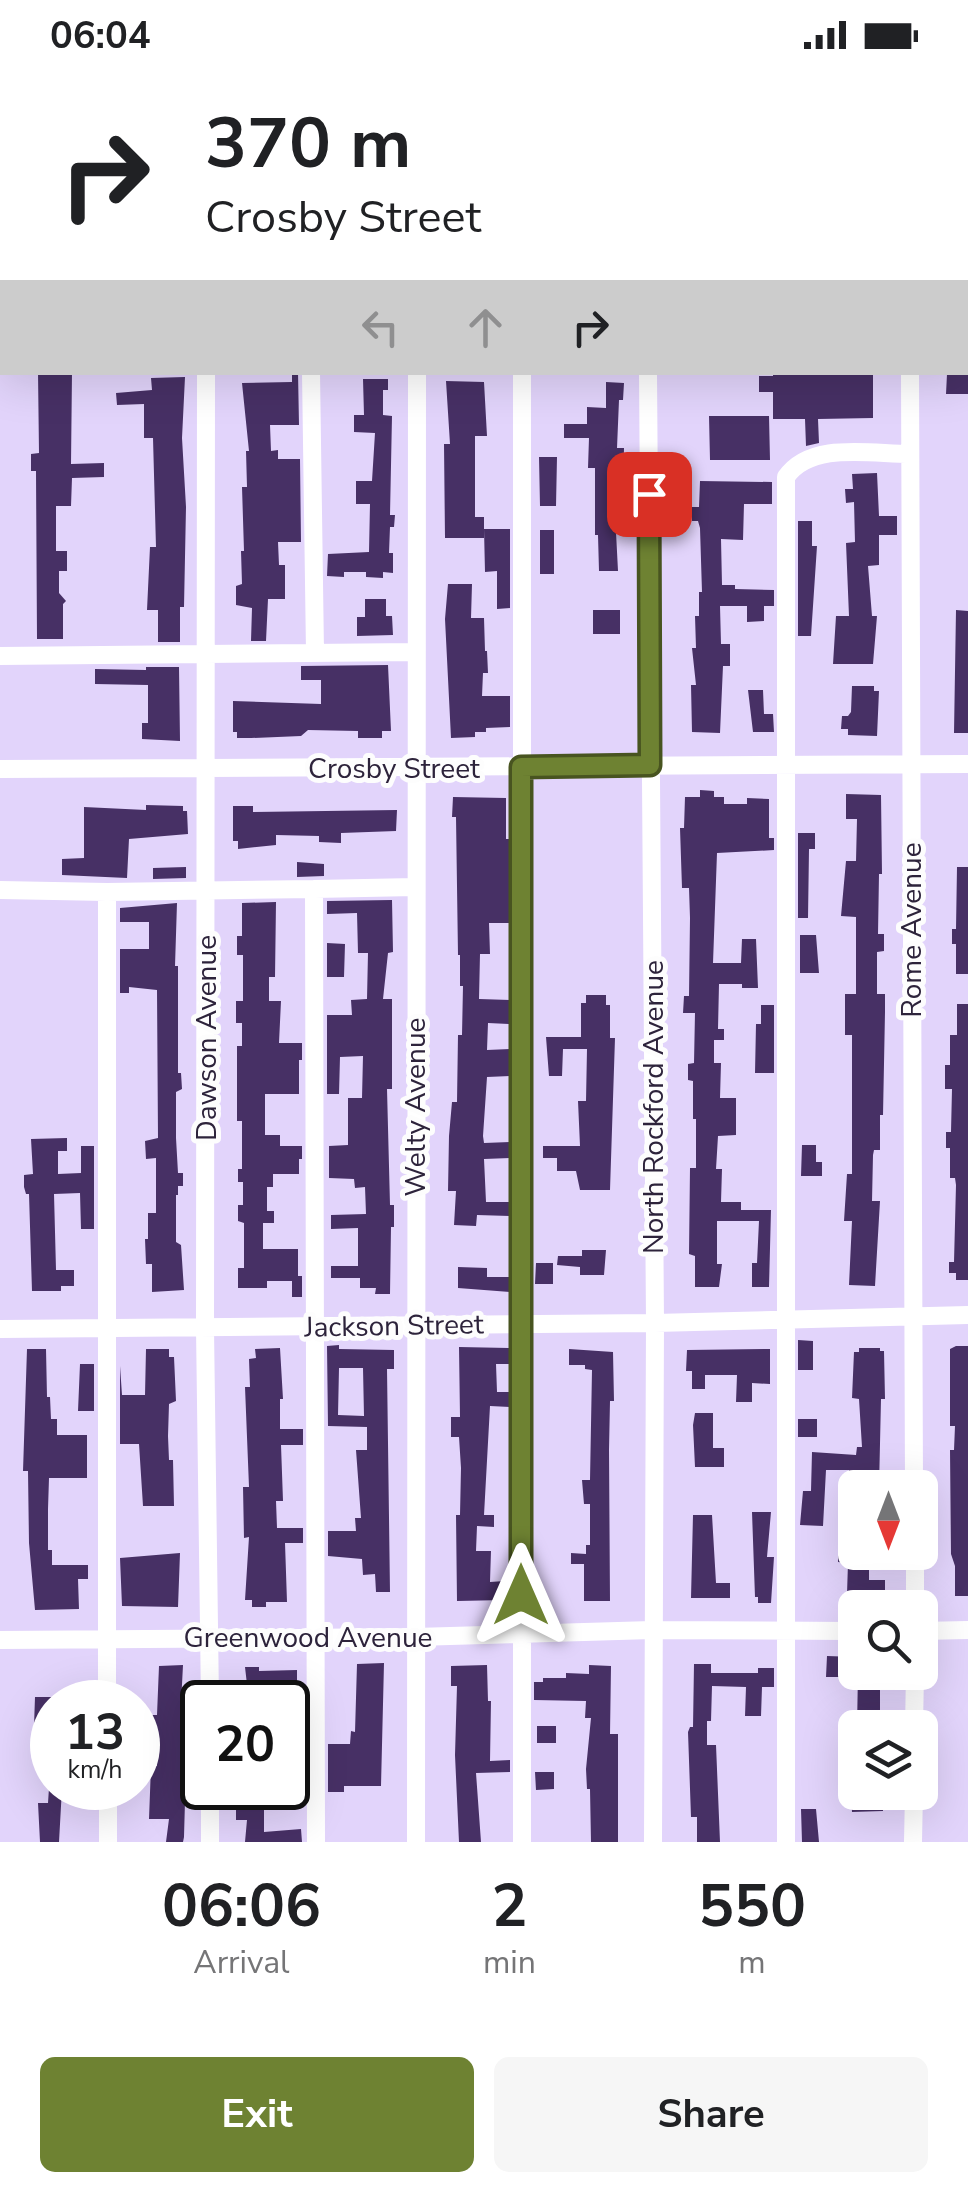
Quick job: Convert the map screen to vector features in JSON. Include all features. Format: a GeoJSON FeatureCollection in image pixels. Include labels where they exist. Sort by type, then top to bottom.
{"type":"FeatureCollection","features":[{"type":"Feature","properties":{"kind":"street","name":"Dawson Avenue"},"geometry":{"type":"LineString","coordinates":[[206,375],[205,1328],[210,1680]]}},
{"type":"Feature","properties":{"kind":"street"},"geometry":{"type":"LineString","coordinates":[[311,375],[315,652]]}},
{"type":"Feature","properties":{"kind":"street","name":"Welty Avenue"},"geometry":{"type":"LineString","coordinates":[[416,1842],[417,375]]}},
{"type":"Feature","properties":{"kind":"street"},"geometry":{"type":"LineString","coordinates":[[522,375],[522,1842]]}},
{"type":"Feature","properties":{"kind":"street","name":"North Rockford Avenue"},"geometry":{"type":"LineString","coordinates":[[648,375],[654,1842]]}},
{"type":"Feature","properties":{"kind":"street","name":"Rome Avenue"},"geometry":{"type":"LineString","coordinates":[[910,375],[914,1470]]}},
{"type":"Feature","properties":{"kind":"street"},"geometry":{"type":"LineString","coordinates":[[786,1842],[786,476],[795,464],[814,454],[910,454]]}},
{"type":"Feature","properties":{"kind":"street"},"geometry":{"type":"LineString","coordinates":[[0,656],[416,652]]}},
{"type":"Feature","properties":{"kind":"street","name":"Crosby Street"},"geometry":{"type":"LineString","coordinates":[[0,769],[968,764]]}},
{"type":"Feature","properties":{"kind":"street"},"geometry":{"type":"LineString","coordinates":[[0,890],[415,887]]}},
{"type":"Feature","properties":{"kind":"street"},"geometry":{"type":"LineString","coordinates":[[314,889],[316,1842]]}},
{"type":"Feature","properties":{"kind":"street"},"geometry":{"type":"LineString","coordinates":[[107,892],[108,1680]]}},
{"type":"Feature","properties":{"kind":"street","name":"Jackson Street"},"geometry":{"type":"LineString","coordinates":[[0,1329],[654,1323],[968,1315]]}},
{"type":"Feature","properties":{"kind":"street"},"geometry":{"type":"LineString","coordinates":[[938,1631],[968,1630]]}},
{"type":"Feature","properties":{"kind":"street","name":"Greenwood Avenue"},"geometry":{"type":"LineString","coordinates":[[0,1640],[838,1631]]}},
{"type":"Feature","properties":{"kind":"street"},"geometry":{"type":"LineString","coordinates":[[108,1810],[108,1842]]}},
{"type":"Feature","properties":{"kind":"street"},"geometry":{"type":"LineString","coordinates":[[210,1810],[210,1842]]}},
{"type":"Feature","properties":{"kind":"street"},"geometry":{"type":"LineString","coordinates":[[913,1842],[914,1810]]}},
{"type":"Feature","properties":{"kind":"building"},"geometry":{"type":"Polygon","coordinates":[[[38,375],[72,375],[71,464],[104,463],[104,477],[72,478],[71,506],[56,506],[56,551],[67,551],[67,571],[59,571],[59,593],[66,601],[63,639],[37,639],[36,471],[31,471],[31,454],[39,453],[38,375]]]}},
{"type":"Feature","properties":{"kind":"building"},"geometry":{"type":"Polygon","coordinates":[[[292,375],[298,375],[299,425],[270,425],[271,451],[278,450],[278,459],[300,459],[301,542],[278,542],[279,565],[285,565],[285,599],[268,599],[266,641],[251,641],[252,608],[236,605],[236,586],[242,584],[242,487],[247,487],[249,451],[242,383],[292,382],[292,375]]]}},
{"type":"Feature","properties":{"kind":"building"},"geometry":{"type":"Polygon","coordinates":[[[873,375],[873,418],[818,419],[819,443],[806,446],[805,419],[773,419],[773,392],[759,392],[759,376],[873,375]]]}},
{"type":"Feature","properties":{"kind":"building"},"geometry":{"type":"Polygon","coordinates":[[[947,375],[968,375],[968,394],[946,394],[947,375]]]}},
{"type":"Feature","properties":{"kind":"building"},"geometry":{"type":"Polygon","coordinates":[[[185,377],[184,607],[180,607],[180,642],[158,642],[158,610],[147,610],[150,547],[156,547],[153,438],[144,438],[144,404],[117,405],[116,393],[152,390],[151,378],[185,377]]]}},
{"type":"Feature","properties":{"kind":"building"},"geometry":{"type":"Polygon","coordinates":[[[363,379],[388,379],[388,390],[383,390],[383,415],[392,416],[390,515],[395,515],[394,527],[390,527],[389,553],[393,553],[393,573],[383,572],[383,578],[366,577],[366,572],[327,576],[328,554],[369,552],[370,504],[356,504],[356,481],[372,481],[375,433],[354,432],[354,415],[364,415],[363,379]]]}},
{"type":"Feature","properties":{"kind":"building"},"geometry":{"type":"Polygon","coordinates":[[[446,381],[484,382],[487,436],[475,436],[475,517],[484,517],[484,538],[445,538],[444,444],[450,444],[446,381]]]}},
{"type":"Feature","properties":{"kind":"building"},"geometry":{"type":"Polygon","coordinates":[[[606,382],[624,383],[623,400],[619,400],[617,448],[624,448],[623,492],[614,493],[618,571],[599,571],[595,468],[588,468],[589,438],[564,438],[564,424],[587,424],[587,407],[606,408],[606,382]]]}},
{"type":"Feature","properties":{"kind":"building"},"geometry":{"type":"Polygon","coordinates":[[[709,416],[769,416],[770,460],[710,460],[709,416]]]}},
{"type":"Feature","properties":{"kind":"building"},"geometry":{"type":"Polygon","coordinates":[[[539,457],[557,457],[556,506],[540,506],[539,457]]]}},
{"type":"Feature","properties":{"kind":"building"},"geometry":{"type":"Polygon","coordinates":[[[877,473],[879,516],[897,516],[897,535],[879,535],[879,565],[868,566],[872,616],[877,616],[873,664],[833,664],[836,616],[849,616],[846,543],[855,542],[854,502],[846,503],[845,489],[853,489],[852,474],[877,473]]]}},
{"type":"Feature","properties":{"kind":"building"},"geometry":{"type":"Polygon","coordinates":[[[700,481],[772,482],[772,504],[744,504],[743,540],[721,539],[722,585],[774,590],[774,606],[764,606],[764,621],[747,622],[747,606],[720,606],[721,644],[730,644],[730,666],[723,666],[720,733],[692,732],[691,685],[696,685],[692,648],[696,648],[695,616],[699,616],[702,592],[700,528],[698,521],[692,521],[692,507],[699,507],[700,481]]]}},
{"type":"Feature","properties":{"kind":"building"},"geometry":{"type":"Polygon","coordinates":[[[798,521],[812,521],[812,546],[817,546],[811,636],[798,636],[798,521]]]}},
{"type":"Feature","properties":{"kind":"building"},"geometry":{"type":"Polygon","coordinates":[[[484,529],[510,529],[510,608],[497,609],[497,571],[485,572],[484,529]]]}},
{"type":"Feature","properties":{"kind":"building"},"geometry":{"type":"Polygon","coordinates":[[[540,530],[554,530],[554,574],[540,574],[540,530]]]}},
{"type":"Feature","properties":{"kind":"building"},"geometry":{"type":"Polygon","coordinates":[[[448,584],[472,584],[471,618],[484,618],[487,651],[488,673],[483,673],[482,696],[510,696],[510,727],[486,728],[486,732],[475,732],[475,737],[451,738],[445,619],[448,584]]]}},
{"type":"Feature","properties":{"kind":"building"},"geometry":{"type":"Polygon","coordinates":[[[365,599],[386,599],[386,616],[392,616],[393,635],[357,636],[357,617],[365,617],[365,599]]]}},
{"type":"Feature","properties":{"kind":"building"},"geometry":{"type":"Polygon","coordinates":[[[593,610],[620,610],[620,634],[593,634],[593,610]]]}},
{"type":"Feature","properties":{"kind":"building"},"geometry":{"type":"Polygon","coordinates":[[[956,610],[968,611],[968,733],[954,733],[956,610]]]}},
{"type":"Feature","properties":{"kind":"building"},"geometry":{"type":"Polygon","coordinates":[[[388,665],[391,731],[382,731],[382,738],[358,738],[358,731],[308,730],[301,736],[251,738],[237,738],[237,732],[233,732],[233,701],[321,704],[321,680],[301,680],[301,666],[388,665]]]}},
{"type":"Feature","properties":{"kind":"building"},"geometry":{"type":"Polygon","coordinates":[[[179,667],[180,741],[142,739],[142,723],[148,723],[148,685],[95,684],[95,669],[179,667]]]}},
{"type":"Feature","properties":{"kind":"building"},"geometry":{"type":"Polygon","coordinates":[[[852,686],[874,686],[874,691],[879,691],[877,736],[848,735],[848,729],[841,729],[842,716],[851,712],[852,686]]]}},
{"type":"Feature","properties":{"kind":"building"},"geometry":{"type":"Polygon","coordinates":[[[748,690],[763,690],[764,714],[773,714],[774,732],[753,732],[748,690]]]}},
{"type":"Feature","properties":{"kind":"building"},"geometry":{"type":"Polygon","coordinates":[[[700,790],[714,791],[714,797],[724,797],[724,804],[747,804],[747,798],[769,799],[769,838],[774,838],[774,850],[717,853],[713,963],[741,963],[742,939],[756,939],[758,988],[719,984],[718,1029],[724,1029],[724,1040],[714,1040],[714,1063],[721,1063],[720,1098],[736,1098],[736,1135],[718,1136],[716,1169],[722,1169],[721,1202],[741,1202],[741,1210],[771,1210],[769,1287],[752,1287],[759,1221],[717,1221],[717,1264],[722,1264],[719,1287],[695,1287],[695,1256],[689,1254],[690,1168],[696,1168],[696,1119],[688,1064],[694,1063],[695,1013],[683,1013],[684,996],[689,996],[690,918],[689,888],[682,888],[680,828],[684,828],[685,797],[700,797],[700,790]]]}},
{"type":"Feature","properties":{"kind":"building"},"geometry":{"type":"Polygon","coordinates":[[[846,794],[881,795],[878,934],[884,934],[884,951],[877,952],[877,994],[885,994],[885,1012],[883,1115],[880,1150],[874,1150],[873,1155],[872,1201],[880,1201],[875,1286],[849,1285],[852,1221],[844,1221],[847,1174],[852,1174],[852,1035],[845,1035],[845,994],[856,994],[856,917],[841,916],[846,861],[856,861],[857,819],[846,819],[846,794]]]}},
{"type":"Feature","properties":{"kind":"building"},"geometry":{"type":"Polygon","coordinates":[[[453,797],[506,798],[506,839],[510,839],[510,923],[489,923],[490,954],[480,954],[479,999],[510,1000],[509,1024],[488,1023],[487,1050],[510,1049],[510,1076],[487,1077],[483,1136],[484,1143],[510,1142],[510,1158],[484,1159],[486,1202],[510,1202],[510,1216],[477,1215],[476,1226],[454,1225],[456,1191],[448,1191],[449,1136],[452,1102],[457,1102],[463,986],[458,955],[453,797]]]}},
{"type":"Feature","properties":{"kind":"building"},"geometry":{"type":"Polygon","coordinates":[[[146,805],[183,806],[183,811],[187,811],[188,834],[129,839],[127,878],[62,875],[62,859],[84,858],[84,807],[146,810],[146,805]]]}},
{"type":"Feature","properties":{"kind":"building"},"geometry":{"type":"Polygon","coordinates":[[[233,806],[253,806],[253,812],[397,810],[396,831],[341,833],[341,843],[319,842],[319,836],[276,835],[276,845],[238,849],[238,841],[233,841],[233,806]]]}},
{"type":"Feature","properties":{"kind":"building"},"geometry":{"type":"Polygon","coordinates":[[[798,833],[815,833],[815,849],[809,849],[808,918],[798,918],[798,833]]]}},
{"type":"Feature","properties":{"kind":"building"},"geometry":{"type":"Polygon","coordinates":[[[297,862],[324,864],[324,876],[297,877],[297,862]]]}},
{"type":"Feature","properties":{"kind":"building"},"geometry":{"type":"Polygon","coordinates":[[[186,867],[186,878],[153,879],[153,868],[186,867]]]}},
{"type":"Feature","properties":{"kind":"building"},"geometry":{"type":"Polygon","coordinates":[[[957,867],[968,867],[968,974],[956,974],[956,944],[952,944],[952,929],[956,929],[957,867]]]}},
{"type":"Feature","properties":{"kind":"building"},"geometry":{"type":"Polygon","coordinates":[[[392,900],[393,952],[388,953],[383,999],[392,999],[392,1089],[387,1089],[394,1227],[390,1294],[375,1294],[376,1288],[360,1288],[360,1278],[331,1278],[331,1266],[358,1266],[358,1228],[331,1229],[331,1215],[366,1214],[365,1187],[355,1188],[354,1179],[329,1178],[329,1146],[348,1145],[348,1098],[362,1098],[363,1056],[340,1057],[339,1094],[327,1094],[327,1015],[352,1015],[351,1000],[367,999],[368,953],[358,953],[357,913],[327,914],[327,901],[392,900]]]}},
{"type":"Feature","properties":{"kind":"building"},"geometry":{"type":"Polygon","coordinates":[[[276,902],[275,977],[269,977],[269,1001],[281,1001],[279,1043],[302,1043],[302,1060],[299,1094],[265,1094],[265,1135],[280,1135],[280,1146],[302,1146],[302,1159],[299,1174],[273,1174],[273,1187],[267,1187],[267,1211],[274,1211],[274,1223],[263,1223],[263,1249],[298,1249],[302,1297],[292,1297],[292,1281],[267,1281],[267,1288],[238,1288],[238,1268],[244,1268],[244,1223],[238,1221],[238,1205],[243,1205],[243,1182],[238,1182],[238,1169],[242,1169],[242,1121],[237,1121],[237,1046],[242,1046],[242,1023],[236,1023],[236,1001],[243,1001],[243,955],[237,955],[237,936],[242,936],[242,903],[276,902]]]}},
{"type":"Feature","properties":{"kind":"building"},"geometry":{"type":"Polygon","coordinates":[[[177,903],[175,966],[178,1073],[182,1089],[176,1092],[176,1138],[178,1173],[183,1173],[183,1186],[178,1186],[176,1195],[176,1242],[181,1245],[184,1290],[152,1292],[152,1264],[146,1264],[145,1239],[148,1213],[156,1213],[156,1158],[146,1159],[145,1141],[158,1138],[157,990],[129,987],[129,993],[120,993],[120,949],[149,949],[149,922],[120,922],[120,908],[177,903]]]}},
{"type":"Feature","properties":{"kind":"building"},"geometry":{"type":"Polygon","coordinates":[[[800,935],[816,935],[819,973],[800,973],[800,935]]]}},
{"type":"Feature","properties":{"kind":"building"},"geometry":{"type":"Polygon","coordinates":[[[327,943],[345,944],[344,977],[327,977],[327,943]]]}},
{"type":"Feature","properties":{"kind":"building"},"geometry":{"type":"Polygon","coordinates":[[[586,995],[606,995],[606,1005],[610,1005],[610,1038],[615,1038],[610,1190],[580,1190],[576,1171],[557,1171],[557,1158],[543,1158],[543,1146],[580,1146],[578,1101],[586,1101],[587,1049],[563,1049],[562,1076],[549,1076],[546,1037],[581,1037],[581,1003],[586,1003],[586,995]]]}},
{"type":"Feature","properties":{"kind":"building"},"geometry":{"type":"Polygon","coordinates":[[[957,1004],[968,1004],[968,1280],[956,1280],[956,1273],[949,1273],[949,1262],[954,1262],[956,1185],[955,1178],[950,1178],[950,1148],[946,1148],[946,1132],[951,1132],[952,1089],[945,1089],[945,1065],[950,1065],[950,1035],[957,1035],[957,1004]]]}},
{"type":"Feature","properties":{"kind":"building"},"geometry":{"type":"Polygon","coordinates":[[[761,1005],[774,1005],[774,1073],[755,1073],[756,1024],[761,1024],[761,1005]]]}},
{"type":"Feature","properties":{"kind":"building"},"geometry":{"type":"Polygon","coordinates":[[[67,1138],[67,1151],[58,1151],[58,1174],[81,1173],[81,1146],[94,1146],[94,1229],[81,1229],[80,1193],[54,1194],[56,1270],[74,1270],[74,1286],[61,1286],[61,1291],[32,1291],[29,1194],[24,1187],[24,1175],[33,1174],[31,1139],[67,1138]]]}},
{"type":"Feature","properties":{"kind":"building"},"geometry":{"type":"Polygon","coordinates":[[[802,1145],[816,1145],[816,1162],[822,1162],[822,1176],[801,1176],[802,1145]]]}},
{"type":"Feature","properties":{"kind":"building"},"geometry":{"type":"Polygon","coordinates":[[[582,1250],[606,1250],[604,1275],[580,1275],[580,1267],[557,1265],[558,1256],[582,1256],[582,1250]]]}},
{"type":"Feature","properties":{"kind":"building"},"geometry":{"type":"Polygon","coordinates":[[[536,1263],[553,1263],[553,1284],[535,1284],[536,1263]]]}},
{"type":"Feature","properties":{"kind":"building"},"geometry":{"type":"Polygon","coordinates":[[[458,1267],[487,1268],[487,1277],[510,1277],[510,1292],[458,1288],[458,1267]]]}},
{"type":"Feature","properties":{"kind":"building"},"geometry":{"type":"Polygon","coordinates":[[[798,1340],[813,1341],[813,1370],[798,1370],[798,1340]]]}},
{"type":"Feature","properties":{"kind":"building"},"geometry":{"type":"Polygon","coordinates":[[[327,1346],[394,1350],[394,1369],[387,1369],[390,1592],[376,1592],[375,1574],[363,1575],[362,1559],[328,1556],[328,1531],[356,1531],[355,1518],[361,1518],[356,1450],[367,1450],[367,1427],[328,1426],[327,1346]],[[339,1368],[338,1415],[364,1416],[363,1368],[339,1368]]]}},
{"type":"Feature","properties":{"kind":"building"},"geometry":{"type":"Polygon","coordinates":[[[968,1346],[968,1596],[955,1596],[951,1554],[950,1450],[954,1450],[955,1426],[950,1426],[950,1349],[968,1346]]]}},
{"type":"Feature","properties":{"kind":"building"},"geometry":{"type":"Polygon","coordinates":[[[459,1347],[509,1348],[509,1364],[496,1364],[497,1392],[510,1392],[510,1407],[490,1406],[484,1515],[494,1515],[494,1527],[477,1526],[476,1551],[491,1551],[490,1582],[505,1581],[505,1600],[457,1601],[456,1515],[460,1515],[461,1468],[459,1437],[451,1437],[451,1417],[460,1417],[459,1347]]]}},
{"type":"Feature","properties":{"kind":"building"},"geometry":{"type":"Polygon","coordinates":[[[280,1348],[280,1429],[303,1429],[303,1445],[281,1445],[283,1501],[276,1501],[277,1528],[303,1528],[303,1543],[285,1543],[287,1602],[252,1607],[252,1600],[245,1600],[249,1537],[244,1538],[243,1487],[249,1487],[245,1387],[250,1387],[249,1359],[256,1358],[255,1349],[280,1348]]]}},
{"type":"Feature","properties":{"kind":"building"},"geometry":{"type":"Polygon","coordinates":[[[859,1348],[884,1351],[879,1470],[826,1470],[823,1526],[800,1525],[803,1491],[811,1491],[812,1452],[856,1455],[857,1447],[862,1447],[859,1399],[852,1398],[854,1352],[859,1352],[859,1348]]]}},
{"type":"Feature","properties":{"kind":"building"},"geometry":{"type":"Polygon","coordinates":[[[27,1349],[46,1349],[47,1397],[51,1419],[57,1419],[57,1435],[87,1435],[87,1478],[49,1478],[48,1550],[52,1550],[52,1565],[88,1565],[88,1579],[78,1579],[79,1609],[35,1610],[28,1471],[23,1471],[27,1349]]]}},
{"type":"Feature","properties":{"kind":"building"},"geometry":{"type":"Polygon","coordinates":[[[146,1349],[169,1349],[169,1357],[174,1357],[176,1401],[169,1404],[168,1436],[174,1506],[143,1506],[139,1444],[120,1444],[120,1366],[122,1395],[145,1395],[146,1349]]]}},
{"type":"Feature","properties":{"kind":"building"},"geometry":{"type":"Polygon","coordinates":[[[569,1349],[613,1352],[610,1601],[584,1601],[584,1564],[571,1564],[571,1553],[586,1554],[586,1545],[590,1545],[590,1504],[584,1504],[582,1480],[590,1480],[592,1370],[585,1369],[585,1365],[569,1365],[569,1349]]]}},
{"type":"Feature","properties":{"kind":"building"},"geometry":{"type":"Polygon","coordinates":[[[770,1349],[770,1384],[752,1383],[752,1402],[736,1402],[737,1375],[705,1375],[705,1389],[692,1389],[692,1371],[686,1371],[687,1350],[770,1349]]]}},
{"type":"Feature","properties":{"kind":"building"},"geometry":{"type":"Polygon","coordinates":[[[80,1364],[94,1364],[94,1411],[78,1411],[80,1364]]]}},
{"type":"Feature","properties":{"kind":"building"},"geometry":{"type":"Polygon","coordinates":[[[695,1413],[713,1413],[713,1448],[724,1448],[724,1467],[695,1467],[695,1413]]]}},
{"type":"Feature","properties":{"kind":"building"},"geometry":{"type":"Polygon","coordinates":[[[798,1419],[817,1419],[817,1437],[798,1437],[798,1419]]]}},
{"type":"Feature","properties":{"kind":"building"},"geometry":{"type":"Polygon","coordinates":[[[752,1512],[771,1512],[767,1557],[774,1557],[771,1603],[758,1603],[755,1597],[752,1512]]]}},
{"type":"Feature","properties":{"kind":"building"},"geometry":{"type":"Polygon","coordinates":[[[693,1515],[712,1515],[716,1583],[730,1583],[730,1598],[691,1598],[693,1515]]]}},
{"type":"Feature","properties":{"kind":"building"},"geometry":{"type":"Polygon","coordinates":[[[180,1553],[178,1607],[122,1606],[120,1558],[180,1553]]]}},
{"type":"Feature","properties":{"kind":"building"},"geometry":{"type":"Polygon","coordinates":[[[848,1570],[869,1570],[869,1580],[885,1580],[885,1590],[847,1590],[848,1570]]]}},
{"type":"Feature","properties":{"kind":"building"},"geometry":{"type":"Polygon","coordinates":[[[827,1656],[838,1656],[838,1677],[826,1677],[827,1656]]]}},
{"type":"Feature","properties":{"kind":"building"},"geometry":{"type":"Polygon","coordinates":[[[384,1663],[381,1786],[344,1786],[344,1792],[328,1792],[328,1744],[350,1744],[351,1731],[355,1732],[357,1664],[384,1663]]]}},
{"type":"Feature","properties":{"kind":"building"},"geometry":{"type":"Polygon","coordinates":[[[694,1664],[711,1664],[711,1673],[758,1673],[758,1668],[774,1668],[774,1687],[762,1687],[761,1716],[745,1716],[746,1687],[712,1686],[707,1745],[716,1745],[720,1842],[697,1842],[697,1817],[691,1817],[688,1732],[693,1727],[694,1664]]]}},
{"type":"Feature","properties":{"kind":"building"},"geometry":{"type":"Polygon","coordinates":[[[183,1665],[183,1842],[166,1842],[169,1819],[149,1819],[149,1810],[160,1810],[159,1666],[183,1665]]]}},
{"type":"Feature","properties":{"kind":"building"},"geometry":{"type":"Polygon","coordinates":[[[487,1665],[490,1761],[510,1760],[510,1772],[476,1773],[481,1842],[459,1842],[457,1686],[451,1686],[451,1666],[487,1665]]]}},
{"type":"Feature","properties":{"kind":"building"},"geometry":{"type":"Polygon","coordinates":[[[589,1665],[611,1666],[610,1734],[618,1734],[618,1842],[591,1842],[586,1769],[591,1718],[585,1718],[586,1701],[534,1700],[534,1682],[566,1678],[566,1673],[589,1674],[589,1665]]]}},
{"type":"Feature","properties":{"kind":"building"},"geometry":{"type":"Polygon","coordinates":[[[245,1667],[259,1667],[259,1671],[297,1670],[297,1680],[246,1680],[245,1667]]]}},
{"type":"Feature","properties":{"kind":"building"},"geometry":{"type":"Polygon","coordinates":[[[858,1690],[880,1690],[880,1710],[857,1710],[858,1690]]]}},
{"type":"Feature","properties":{"kind":"building"},"geometry":{"type":"Polygon","coordinates":[[[537,1726],[556,1726],[556,1743],[537,1743],[537,1726]]]}},
{"type":"Feature","properties":{"kind":"building"},"geometry":{"type":"Polygon","coordinates":[[[535,1772],[554,1772],[554,1789],[536,1790],[535,1772]]]}},
{"type":"Feature","properties":{"kind":"building"},"geometry":{"type":"Polygon","coordinates":[[[801,1809],[816,1809],[819,1842],[802,1842],[801,1809]]]}},
{"type":"Feature","properties":{"kind":"building"},"geometry":{"type":"Polygon","coordinates":[[[38,1810],[61,1810],[59,1842],[40,1842],[38,1810]]]}},
{"type":"Feature","properties":{"kind":"building"},"geometry":{"type":"Polygon","coordinates":[[[236,1810],[264,1810],[264,1832],[301,1829],[302,1842],[245,1842],[247,1820],[236,1820],[236,1810]]]}},
{"type":"Feature","properties":{"kind":"route"},"geometry":{"type":"LineString","coordinates":[[521,1595],[521,767],[650,765],[649,494]]}}]}
